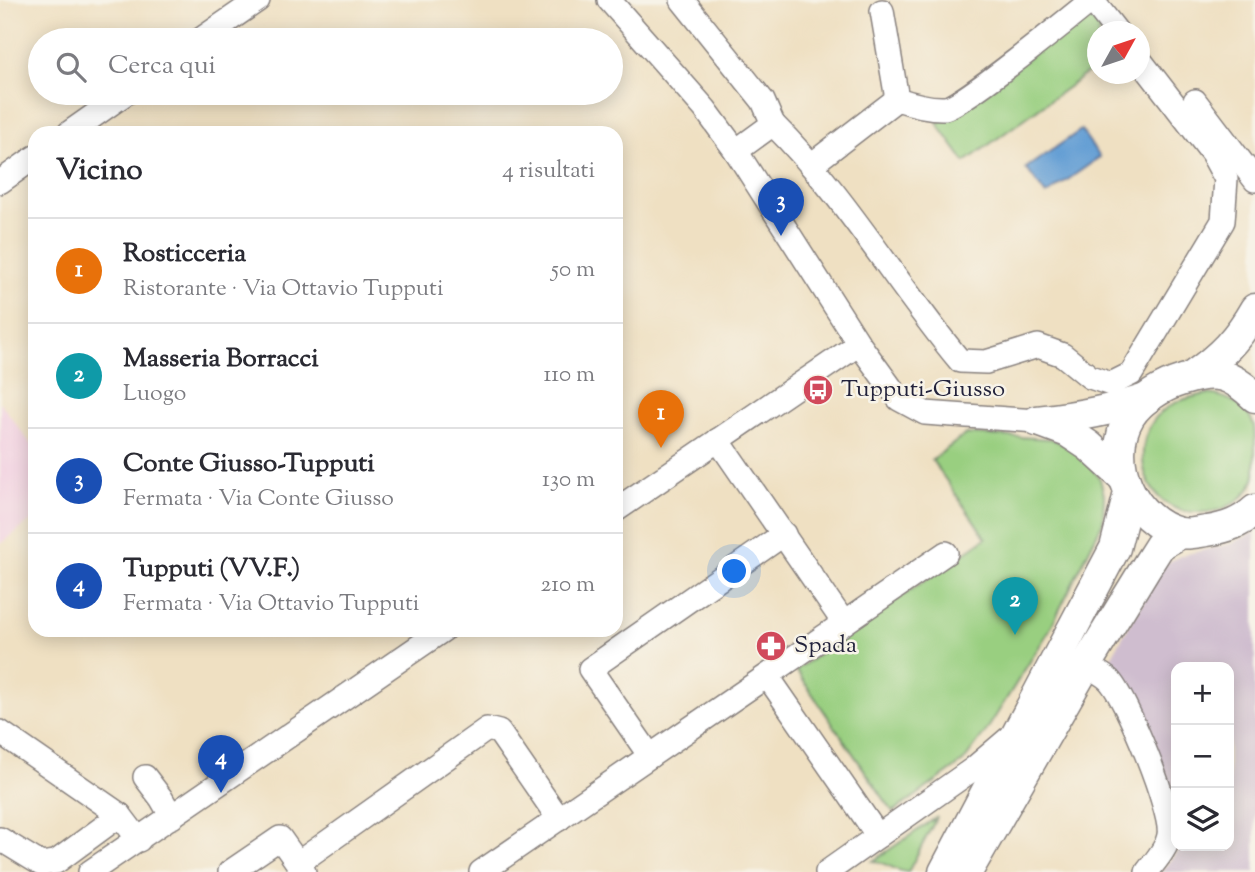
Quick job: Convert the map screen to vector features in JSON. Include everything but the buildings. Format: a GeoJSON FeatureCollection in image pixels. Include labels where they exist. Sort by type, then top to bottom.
{"type":"FeatureCollection","features":[{"type":"Feature","properties":{"kind":"main road"},"geometry":{"type":"LineString","coordinates":[[1194,376],[1223,354],[1244,329],[1255,309]]}},
{"type":"Feature","properties":{"kind":"main road"},"geometry":{"type":"LineString","coordinates":[[1255,370],[1255,397]]}},
{"type":"Feature","properties":{"kind":"main road"},"geometry":{"type":"LineString","coordinates":[[1037,421],[1101,412],[1146,399],[1194,376],[1214,374],[1237,380],[1255,397]]}},
{"type":"Feature","properties":{"kind":"main road"},"geometry":{"type":"LineString","coordinates":[[944,872],[1115,548],[1127,485],[1121,458],[1123,437],[1130,416],[1146,399]]}},
{"type":"Feature","properties":{"kind":"main road"},"geometry":{"type":"LineString","coordinates":[[1037,421],[1068,432],[1089,446],[1127,485],[1143,511],[1160,524],[1181,533],[1198,533],[1232,525],[1255,509]]}},
{"type":"Feature","properties":{"kind":"main road"},"geometry":{"type":"LineString","coordinates":[[967,872],[1086,665],[1160,545],[1181,533]]}},
{"type":"Feature","properties":{"kind":"main road"},"geometry":{"type":"LineString","coordinates":[[988,872],[998,854],[1027,767]]}},
{"type":"Feature","properties":{"kind":"street"},"geometry":{"type":"LineString","coordinates":[[217,28],[258,0]]}},
{"type":"Feature","properties":{"kind":"street"},"geometry":{"type":"LineString","coordinates":[[609,0],[705,109],[736,151],[859,344],[899,399],[925,413],[1037,421]]}},
{"type":"Feature","properties":{"kind":"street"},"geometry":{"type":"LineString","coordinates":[[682,0],[763,101],[774,124],[811,165],[960,361],[986,362],[1038,346],[1063,355],[1090,377],[1111,384],[1131,374],[1223,220],[1226,179],[1212,153],[1150,75]]}},
{"type":"Feature","properties":{"kind":"street"},"geometry":{"type":"LineString","coordinates":[[898,99],[917,105],[948,108],[987,82],[1092,0],[1108,21]]}},
{"type":"Feature","properties":{"kind":"street"},"geometry":{"type":"LineString","coordinates":[[882,10],[898,99]]}},
{"type":"Feature","properties":{"kind":"street"},"geometry":{"type":"LineString","coordinates":[[811,165],[898,99]]}},
{"type":"Feature","properties":{"kind":"street"},"geometry":{"type":"LineString","coordinates":[[1195,101],[1255,180]]}},
{"type":"Feature","properties":{"kind":"street"},"geometry":{"type":"LineString","coordinates":[[79,126],[109,105]]}},
{"type":"Feature","properties":{"kind":"street"},"geometry":{"type":"LineString","coordinates":[[736,151],[774,124]]}},
{"type":"Feature","properties":{"kind":"street"},"geometry":{"type":"LineString","coordinates":[[0,182],[28,162]]}},
{"type":"Feature","properties":{"kind":"street"},"geometry":{"type":"LineString","coordinates":[[623,505],[859,344]]}},
{"type":"Feature","properties":{"kind":"street"},"geometry":{"type":"LineString","coordinates":[[718,440],[844,623]]}},
{"type":"Feature","properties":{"kind":"street"},"geometry":{"type":"LineString","coordinates":[[650,756],[590,669],[784,534]]}},
{"type":"Feature","properties":{"kind":"street"},"geometry":{"type":"LineString","coordinates":[[481,872],[946,553]]}},
{"type":"Feature","properties":{"kind":"street"},"geometry":{"type":"LineString","coordinates":[[90,872],[433,637]]}},
{"type":"Feature","properties":{"kind":"street"},"geometry":{"type":"LineString","coordinates":[[1086,665],[1109,680],[1127,710],[1167,812],[1170,834],[1163,851],[1147,872]]}},
{"type":"Feature","properties":{"kind":"street"},"geometry":{"type":"LineString","coordinates":[[768,677],[878,836]]}},
{"type":"Feature","properties":{"kind":"street"},"geometry":{"type":"LineString","coordinates":[[827,872],[973,769],[1020,728]]}},
{"type":"Feature","properties":{"kind":"street"},"geometry":{"type":"LineString","coordinates":[[230,872],[280,838],[301,868],[487,729],[499,732],[559,819]]}},
{"type":"Feature","properties":{"kind":"street"},"geometry":{"type":"LineString","coordinates":[[0,732],[120,815],[139,840]]}},
{"type":"Feature","properties":{"kind":"street"},"geometry":{"type":"LineString","coordinates":[[145,777],[172,817]]}},
{"type":"Feature","properties":{"kind":"street"},"geometry":{"type":"LineString","coordinates":[[0,839],[41,864],[56,862],[120,815]]}},
{"type":"Feature","properties":{"kind":"street"},"geometry":{"type":"LineString","coordinates":[[120,872],[139,840]]}},
{"type":"Feature","properties":{"kind":"shaded area"},"geometry":{"type":"Polygon","coordinates":[[[0,402],[28,440],[28,523],[0,544],[0,402]]]}},
{"type":"Feature","properties":{"kind":"shaded area"},"geometry":{"type":"Polygon","coordinates":[[[1255,532],[1255,872],[1161,872],[1178,851],[1234,851],[1234,662],[1171,662],[1171,799],[1136,705],[1110,659],[1165,564],[1182,555],[1231,544],[1255,532]]]}},
{"type":"Feature","properties":{"kind":"green space"},"geometry":{"type":"Polygon","coordinates":[[[1091,12],[1098,21],[1087,21],[1087,73],[965,162],[937,123],[1091,12]]]}},
{"type":"Feature","properties":{"kind":"green space"},"geometry":{"type":"Polygon","coordinates":[[[1208,394],[1236,403],[1251,419],[1255,432],[1255,474],[1247,491],[1233,504],[1215,511],[1183,511],[1162,500],[1147,479],[1143,452],[1145,439],[1157,416],[1168,407],[1208,394]]]}},
{"type":"Feature","properties":{"kind":"green space"},"geometry":{"type":"Polygon","coordinates":[[[966,434],[1052,439],[1080,452],[1100,479],[1104,495],[1103,522],[1049,631],[985,733],[963,762],[893,812],[796,670],[986,538],[932,460],[966,434]]]}},
{"type":"Feature","properties":{"kind":"green space"},"geometry":{"type":"Polygon","coordinates":[[[937,817],[908,872],[873,861],[937,817]]]}},
{"type":"Feature","properties":{"kind":"water"},"geometry":{"type":"Polygon","coordinates":[[[1081,130],[1100,157],[1046,195],[1026,168],[1081,130]]]}},
{"type":"Feature","properties":{"kind":"place","name":"Conte Giusso-Tupputi"},"geometry":{"type":"Point","coordinates":[781,236]}},
{"type":"Feature","properties":{"kind":"place","name":"Tupputi-Giusso"},"geometry":{"type":"Point","coordinates":[818,390]}},
{"type":"Feature","properties":{"kind":"place","name":"Rosticceria"},"geometry":{"type":"Point","coordinates":[661,448]}},
{"type":"Feature","properties":{"kind":"place","name":"Masseria Borracci"},"geometry":{"type":"Point","coordinates":[1015,635]}},
{"type":"Feature","properties":{"kind":"place","name":"Spada"},"geometry":{"type":"Point","coordinates":[771,646]}},
{"type":"Feature","properties":{"kind":"place","name":"Tupputi (VV.F.)"},"geometry":{"type":"Point","coordinates":[221,793]}}]}
